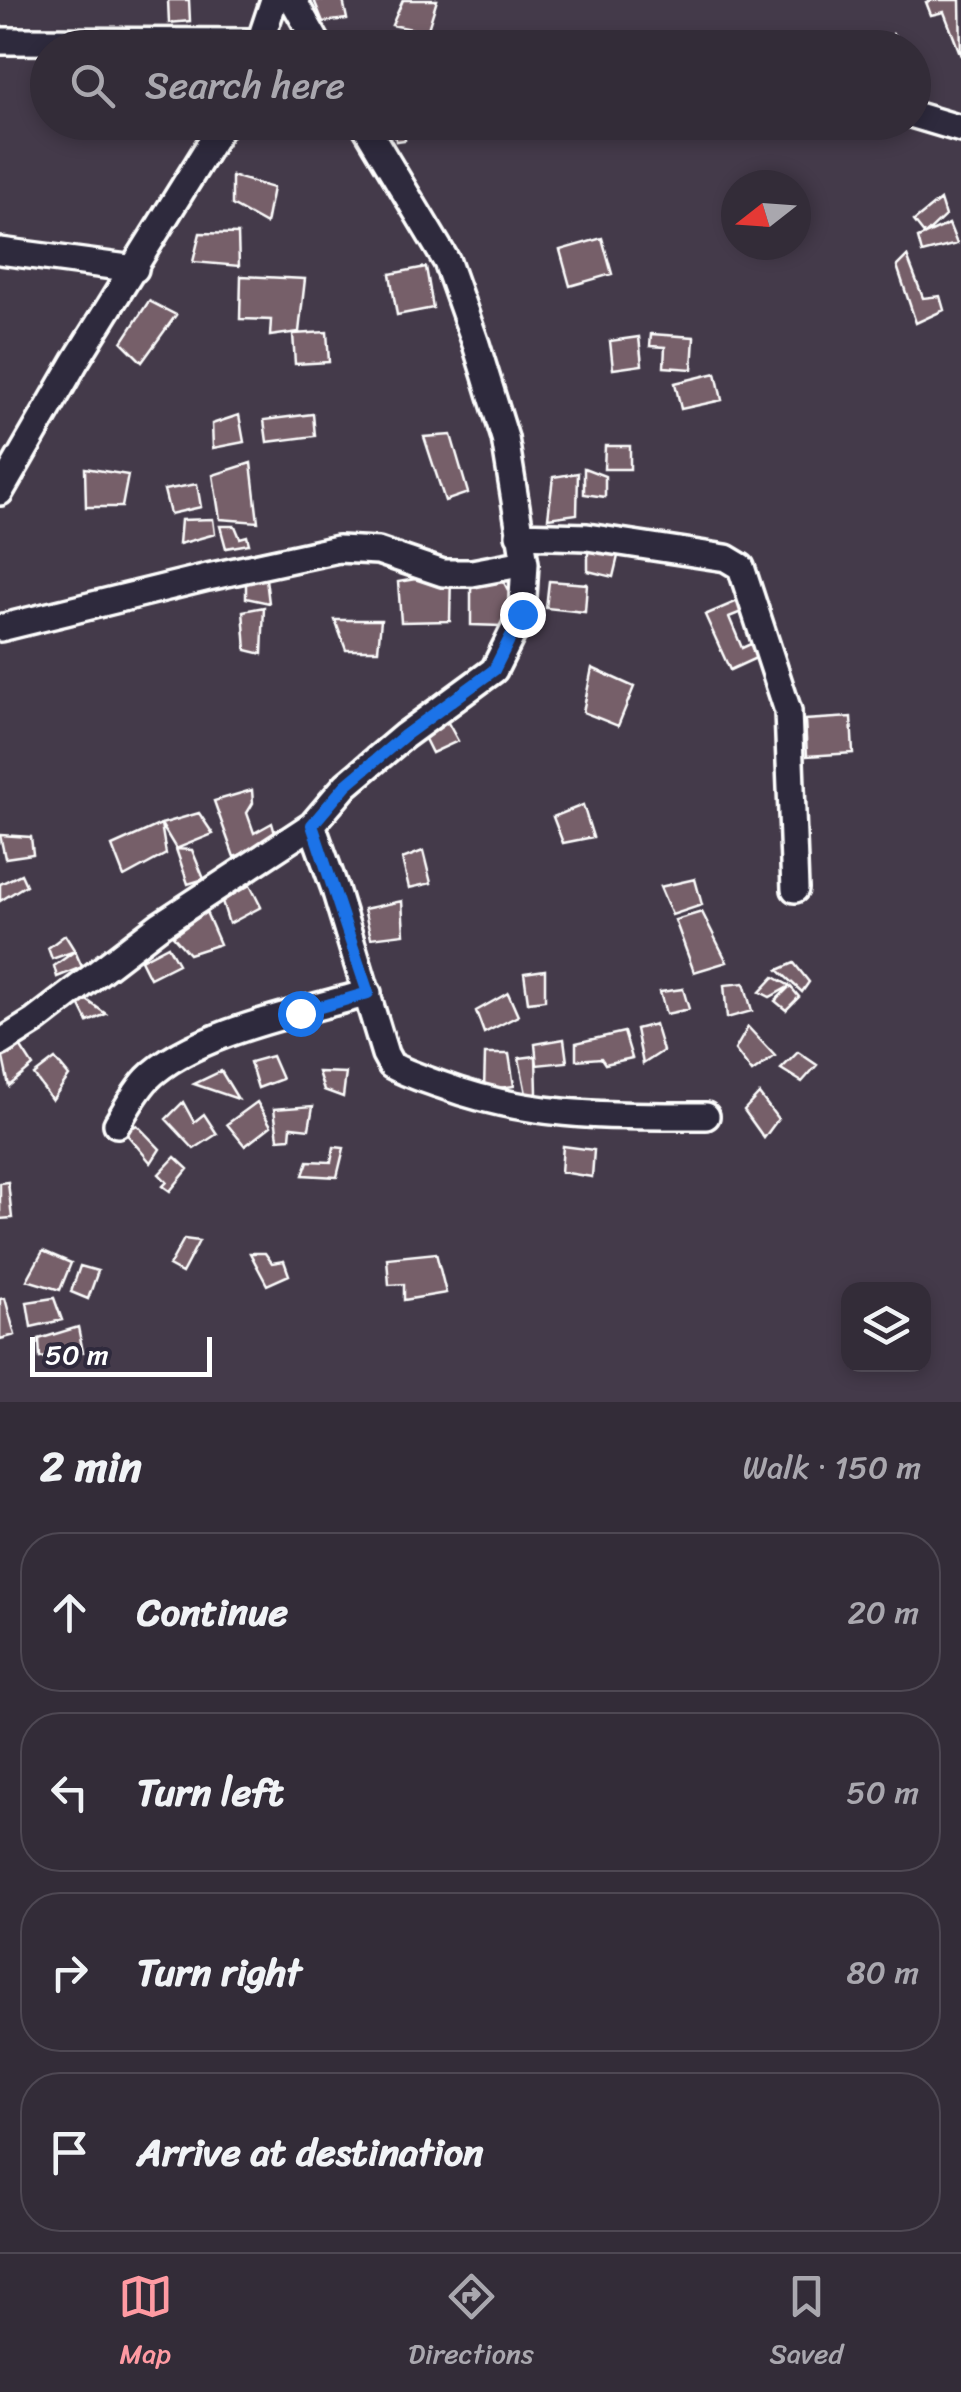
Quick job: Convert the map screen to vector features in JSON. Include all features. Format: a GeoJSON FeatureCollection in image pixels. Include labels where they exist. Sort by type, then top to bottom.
{"type":"FeatureCollection","features":[{"type":"Feature","properties":{"kind":"street"},"geometry":{"type":"LineString","coordinates":[[264,30],[274,0]]}},
{"type":"Feature","properties":{"kind":"street"},"geometry":{"type":"LineString","coordinates":[[292,0],[310,30]]}},
{"type":"Feature","properties":{"kind":"street"},"geometry":{"type":"LineString","coordinates":[[0,40],[30,41]]}},
{"type":"Feature","properties":{"kind":"street"},"geometry":{"type":"LineString","coordinates":[[931,120],[961,128]]}},
{"type":"Feature","properties":{"kind":"street"},"geometry":{"type":"LineString","coordinates":[[0,492],[75,362],[213,140]]}},
{"type":"Feature","properties":{"kind":"street"},"geometry":{"type":"LineString","coordinates":[[0,1043],[160,926],[312,825],[346,785],[404,736],[494,670],[522,614],[524,563],[504,438],[476,344],[447,262],[375,140]]}},
{"type":"Feature","properties":{"kind":"street"},"geometry":{"type":"LineString","coordinates":[[0,251],[135,268]]}},
{"type":"Feature","properties":{"kind":"street"},"geometry":{"type":"LineString","coordinates":[[519,535],[587,537],[726,558],[740,566],[788,711],[795,890]]}},
{"type":"Feature","properties":{"kind":"street"},"geometry":{"type":"LineString","coordinates":[[0,628],[208,576],[338,550],[378,551],[444,574],[524,563]]}},
{"type":"Feature","properties":{"kind":"street"},"geometry":{"type":"LineString","coordinates":[[312,825],[391,1064],[486,1102],[586,1116],[706,1116]]}},
{"type":"Feature","properties":{"kind":"street"},"geometry":{"type":"LineString","coordinates":[[116,1124],[145,1081],[199,1043],[368,993]]}},
{"type":"Feature","properties":{"kind":"building"},"geometry":{"type":"Polygon","coordinates":[[[168,0],[189,0],[190,21],[169,23],[168,0]]]}},
{"type":"Feature","properties":{"kind":"building"},"geometry":{"type":"Polygon","coordinates":[[[314,0],[343,0],[347,19],[323,22],[314,0]]]}},
{"type":"Feature","properties":{"kind":"building"},"geometry":{"type":"Polygon","coordinates":[[[403,0],[437,0],[428,30],[392,25],[403,0]]]}},
{"type":"Feature","properties":{"kind":"building"},"geometry":{"type":"Polygon","coordinates":[[[960,0],[961,56],[944,12],[931,15],[926,2],[960,0]]]}},
{"type":"Feature","properties":{"kind":"building"},"geometry":{"type":"Polygon","coordinates":[[[232,176],[273,188],[266,224],[232,205],[232,176]]]}},
{"type":"Feature","properties":{"kind":"building"},"geometry":{"type":"Polygon","coordinates":[[[940,200],[945,216],[925,235],[914,221],[940,200]]]}},
{"type":"Feature","properties":{"kind":"building"},"geometry":{"type":"Polygon","coordinates":[[[949,224],[957,244],[922,253],[918,238],[949,224]]]}},
{"type":"Feature","properties":{"kind":"building"},"geometry":{"type":"Polygon","coordinates":[[[200,233],[238,234],[239,266],[193,262],[200,233]]]}},
{"type":"Feature","properties":{"kind":"building"},"geometry":{"type":"Polygon","coordinates":[[[602,238],[612,274],[570,286],[560,250],[602,238]]]}},
{"type":"Feature","properties":{"kind":"building"},"geometry":{"type":"Polygon","coordinates":[[[907,256],[923,298],[940,296],[944,310],[916,323],[897,266],[907,256]]]}},
{"type":"Feature","properties":{"kind":"building"},"geometry":{"type":"Polygon","coordinates":[[[426,267],[433,308],[397,315],[390,274],[426,267]]]}},
{"type":"Feature","properties":{"kind":"building"},"geometry":{"type":"Polygon","coordinates":[[[241,276],[305,279],[299,332],[270,336],[271,320],[240,319],[241,276]]]}},
{"type":"Feature","properties":{"kind":"building"},"geometry":{"type":"Polygon","coordinates":[[[149,301],[176,315],[142,362],[122,342],[149,301]]]}},
{"type":"Feature","properties":{"kind":"building"},"geometry":{"type":"Polygon","coordinates":[[[327,332],[329,362],[295,364],[293,334],[327,332]]]}},
{"type":"Feature","properties":{"kind":"building"},"geometry":{"type":"Polygon","coordinates":[[[651,334],[694,337],[692,369],[664,367],[665,347],[650,346],[651,334]]]}},
{"type":"Feature","properties":{"kind":"building"},"geometry":{"type":"Polygon","coordinates":[[[639,337],[642,365],[613,369],[610,341],[639,337]]]}},
{"type":"Feature","properties":{"kind":"building"},"geometry":{"type":"Polygon","coordinates":[[[716,373],[722,400],[681,409],[675,383],[716,373]]]}},
{"type":"Feature","properties":{"kind":"building"},"geometry":{"type":"Polygon","coordinates":[[[313,414],[315,436],[267,442],[264,420],[313,414]]]}},
{"type":"Feature","properties":{"kind":"building"},"geometry":{"type":"Polygon","coordinates":[[[239,415],[244,442],[213,448],[212,424],[239,415]]]}},
{"type":"Feature","properties":{"kind":"building"},"geometry":{"type":"Polygon","coordinates":[[[451,435],[468,493],[445,501],[424,437],[451,435]]]}},
{"type":"Feature","properties":{"kind":"building"},"geometry":{"type":"Polygon","coordinates":[[[605,446],[630,446],[630,469],[604,469],[605,446]]]}},
{"type":"Feature","properties":{"kind":"building"},"geometry":{"type":"Polygon","coordinates":[[[251,463],[258,522],[220,519],[213,475],[251,463]]]}},
{"type":"Feature","properties":{"kind":"building"},"geometry":{"type":"Polygon","coordinates":[[[85,468],[128,475],[122,507],[86,507],[85,468]]]}},
{"type":"Feature","properties":{"kind":"building"},"geometry":{"type":"Polygon","coordinates":[[[584,468],[605,476],[605,497],[584,494],[584,468]]]}},
{"type":"Feature","properties":{"kind":"building"},"geometry":{"type":"Polygon","coordinates":[[[578,473],[577,514],[548,518],[553,477],[578,473]]]}},
{"type":"Feature","properties":{"kind":"building"},"geometry":{"type":"Polygon","coordinates":[[[197,484],[201,507],[170,514],[164,490],[197,484]]]}},
{"type":"Feature","properties":{"kind":"building"},"geometry":{"type":"Polygon","coordinates":[[[213,519],[215,534],[179,544],[181,520],[213,519]]]}},
{"type":"Feature","properties":{"kind":"building"},"geometry":{"type":"Polygon","coordinates":[[[220,526],[235,526],[240,538],[247,536],[249,544],[226,548],[220,526]]]}},
{"type":"Feature","properties":{"kind":"building"},"geometry":{"type":"Polygon","coordinates":[[[588,547],[619,552],[613,577],[588,571],[588,547]]]}},
{"type":"Feature","properties":{"kind":"building"},"geometry":{"type":"Polygon","coordinates":[[[265,571],[269,603],[246,598],[246,573],[265,571]]]}},
{"type":"Feature","properties":{"kind":"building"},"geometry":{"type":"Polygon","coordinates":[[[451,573],[450,621],[401,622],[398,582],[451,573]]]}},
{"type":"Feature","properties":{"kind":"building"},"geometry":{"type":"Polygon","coordinates":[[[499,573],[510,594],[502,626],[471,625],[471,589],[499,573]]]}},
{"type":"Feature","properties":{"kind":"building"},"geometry":{"type":"Polygon","coordinates":[[[549,581],[587,584],[585,612],[546,608],[549,581]]]}},
{"type":"Feature","properties":{"kind":"building"},"geometry":{"type":"Polygon","coordinates":[[[740,600],[744,611],[729,617],[742,648],[753,643],[746,625],[756,621],[769,652],[730,670],[705,615],[740,600]]]}},
{"type":"Feature","properties":{"kind":"building"},"geometry":{"type":"Polygon","coordinates":[[[264,607],[262,654],[246,650],[243,611],[264,607]]]}},
{"type":"Feature","properties":{"kind":"building"},"geometry":{"type":"Polygon","coordinates":[[[335,620],[381,620],[378,650],[346,650],[335,620]]]}},
{"type":"Feature","properties":{"kind":"building"},"geometry":{"type":"Polygon","coordinates":[[[592,668],[634,687],[618,726],[583,712],[592,668]]]}},
{"type":"Feature","properties":{"kind":"building"},"geometry":{"type":"Polygon","coordinates":[[[851,717],[853,753],[807,756],[805,720],[851,717]]]}},
{"type":"Feature","properties":{"kind":"building"},"geometry":{"type":"Polygon","coordinates":[[[447,721],[458,741],[432,753],[423,735],[447,721]]]}},
{"type":"Feature","properties":{"kind":"building"},"geometry":{"type":"Polygon","coordinates":[[[252,790],[253,803],[247,813],[254,833],[272,823],[277,841],[234,857],[214,801],[252,790]]]}},
{"type":"Feature","properties":{"kind":"building"},"geometry":{"type":"Polygon","coordinates":[[[583,805],[593,837],[563,843],[553,817],[583,805]]]}},
{"type":"Feature","properties":{"kind":"building"},"geometry":{"type":"Polygon","coordinates":[[[199,813],[213,834],[176,849],[161,824],[199,813]]]}},
{"type":"Feature","properties":{"kind":"building"},"geometry":{"type":"Polygon","coordinates":[[[161,824],[166,854],[124,877],[112,846],[161,824]]]}},
{"type":"Feature","properties":{"kind":"building"},"geometry":{"type":"Polygon","coordinates":[[[0,835],[31,837],[33,854],[5,858],[0,835]]]}},
{"type":"Feature","properties":{"kind":"building"},"geometry":{"type":"Polygon","coordinates":[[[176,849],[192,850],[204,879],[188,884],[176,849]]]}},
{"type":"Feature","properties":{"kind":"building"},"geometry":{"type":"Polygon","coordinates":[[[423,851],[431,883],[409,888],[402,859],[423,851]]]}},
{"type":"Feature","properties":{"kind":"building"},"geometry":{"type":"Polygon","coordinates":[[[21,874],[26,885],[0,901],[0,884],[21,874]]]}},
{"type":"Feature","properties":{"kind":"building"},"geometry":{"type":"Polygon","coordinates":[[[695,879],[702,905],[672,915],[660,887],[695,879]]]}},
{"type":"Feature","properties":{"kind":"building"},"geometry":{"type":"Polygon","coordinates":[[[250,885],[261,907],[229,924],[222,901],[250,885]]]}},
{"type":"Feature","properties":{"kind":"building"},"geometry":{"type":"Polygon","coordinates":[[[402,901],[404,934],[371,938],[364,909],[402,901]]]}},
{"type":"Feature","properties":{"kind":"building"},"geometry":{"type":"Polygon","coordinates":[[[206,912],[220,944],[189,954],[173,936],[206,912]]]}},
{"type":"Feature","properties":{"kind":"building"},"geometry":{"type":"Polygon","coordinates":[[[702,912],[727,962],[694,972],[675,920],[702,912]]]}},
{"type":"Feature","properties":{"kind":"building"},"geometry":{"type":"Polygon","coordinates":[[[65,935],[75,951],[52,959],[48,948],[65,935]]]}},
{"type":"Feature","properties":{"kind":"building"},"geometry":{"type":"Polygon","coordinates":[[[168,946],[178,964],[150,978],[141,960],[168,946]]]}},
{"type":"Feature","properties":{"kind":"building"},"geometry":{"type":"Polygon","coordinates":[[[75,951],[82,967],[57,977],[54,966],[75,951]]]}},
{"type":"Feature","properties":{"kind":"building"},"geometry":{"type":"Polygon","coordinates":[[[794,963],[809,982],[802,992],[778,970],[794,963]]]}},
{"type":"Feature","properties":{"kind":"building"},"geometry":{"type":"Polygon","coordinates":[[[545,970],[545,1000],[528,1002],[524,973],[545,970]]]}},
{"type":"Feature","properties":{"kind":"building"},"geometry":{"type":"Polygon","coordinates":[[[774,977],[790,986],[770,997],[760,992],[774,977]]]}},
{"type":"Feature","properties":{"kind":"building"},"geometry":{"type":"Polygon","coordinates":[[[744,983],[752,1011],[727,1018],[724,985],[744,983]]]}},
{"type":"Feature","properties":{"kind":"building"},"geometry":{"type":"Polygon","coordinates":[[[790,986],[799,997],[786,1010],[775,1001],[790,986]]]}},
{"type":"Feature","properties":{"kind":"building"},"geometry":{"type":"Polygon","coordinates":[[[683,989],[689,1009],[666,1014],[660,992],[683,989]]]}},
{"type":"Feature","properties":{"kind":"building"},"geometry":{"type":"Polygon","coordinates":[[[508,993],[518,1016],[484,1033],[476,1011],[508,993]]]}},
{"type":"Feature","properties":{"kind":"building"},"geometry":{"type":"Polygon","coordinates":[[[84,998],[106,1014],[88,1022],[79,1004],[84,998]]]}},
{"type":"Feature","properties":{"kind":"building"},"geometry":{"type":"Polygon","coordinates":[[[655,1024],[663,1051],[643,1064],[636,1029],[655,1024]]]}},
{"type":"Feature","properties":{"kind":"building"},"geometry":{"type":"Polygon","coordinates":[[[748,1027],[775,1056],[752,1072],[735,1050],[748,1027]]]}},
{"type":"Feature","properties":{"kind":"building"},"geometry":{"type":"Polygon","coordinates":[[[624,1032],[632,1058],[605,1064],[601,1058],[576,1060],[576,1043],[624,1032]]]}},
{"type":"Feature","properties":{"kind":"building"},"geometry":{"type":"Polygon","coordinates":[[[13,1035],[33,1066],[9,1086],[3,1058],[13,1035]]]}},
{"type":"Feature","properties":{"kind":"building"},"geometry":{"type":"Polygon","coordinates":[[[564,1039],[567,1062],[537,1065],[535,1044],[564,1039]]]}},
{"type":"Feature","properties":{"kind":"building"},"geometry":{"type":"Polygon","coordinates":[[[798,1052],[817,1065],[802,1082],[781,1069],[798,1052]]]}},
{"type":"Feature","properties":{"kind":"building"},"geometry":{"type":"Polygon","coordinates":[[[485,1054],[509,1054],[514,1086],[484,1090],[485,1054]]]}},
{"type":"Feature","properties":{"kind":"building"},"geometry":{"type":"Polygon","coordinates":[[[272,1056],[282,1079],[258,1088],[250,1062],[272,1056]]]}},
{"type":"Feature","properties":{"kind":"building"},"geometry":{"type":"Polygon","coordinates":[[[536,1056],[537,1093],[527,1099],[519,1058],[536,1056]]]}},
{"type":"Feature","properties":{"kind":"building"},"geometry":{"type":"Polygon","coordinates":[[[55,1059],[69,1076],[52,1100],[34,1075],[55,1059]]]}},
{"type":"Feature","properties":{"kind":"building"},"geometry":{"type":"Polygon","coordinates":[[[221,1071],[238,1099],[194,1084],[221,1071]]]}},
{"type":"Feature","properties":{"kind":"building"},"geometry":{"type":"Polygon","coordinates":[[[318,1072],[346,1073],[343,1097],[324,1090],[318,1072]]]}},
{"type":"Feature","properties":{"kind":"building"},"geometry":{"type":"Polygon","coordinates":[[[759,1094],[778,1119],[764,1138],[744,1110],[759,1094]]]}},
{"type":"Feature","properties":{"kind":"building"},"geometry":{"type":"Polygon","coordinates":[[[183,1102],[194,1122],[204,1114],[217,1134],[194,1149],[166,1119],[183,1102]]]}},
{"type":"Feature","properties":{"kind":"building"},"geometry":{"type":"Polygon","coordinates":[[[257,1102],[271,1126],[245,1146],[227,1124],[257,1102]]]}},
{"type":"Feature","properties":{"kind":"building"},"geometry":{"type":"Polygon","coordinates":[[[313,1106],[309,1129],[291,1127],[290,1138],[278,1139],[274,1109],[313,1106]]]}},
{"type":"Feature","properties":{"kind":"building"},"geometry":{"type":"Polygon","coordinates":[[[137,1125],[160,1149],[151,1163],[125,1132],[137,1125]]]}},
{"type":"Feature","properties":{"kind":"building"},"geometry":{"type":"Polygon","coordinates":[[[563,1146],[594,1150],[592,1177],[561,1172],[563,1146]]]}},
{"type":"Feature","properties":{"kind":"building"},"geometry":{"type":"Polygon","coordinates":[[[334,1147],[344,1148],[337,1177],[303,1175],[308,1161],[331,1162],[334,1147]]]}},
{"type":"Feature","properties":{"kind":"building"},"geometry":{"type":"Polygon","coordinates":[[[175,1157],[188,1169],[170,1191],[163,1186],[167,1182],[159,1174],[175,1157]]]}},
{"type":"Feature","properties":{"kind":"building"},"geometry":{"type":"Polygon","coordinates":[[[8,1182],[12,1218],[0,1219],[0,1183],[8,1182]]]}},
{"type":"Feature","properties":{"kind":"building"},"geometry":{"type":"Polygon","coordinates":[[[184,1239],[199,1241],[182,1273],[169,1266],[184,1239]]]}},
{"type":"Feature","properties":{"kind":"building"},"geometry":{"type":"Polygon","coordinates":[[[43,1251],[71,1263],[60,1290],[27,1280],[43,1251]]]}},
{"type":"Feature","properties":{"kind":"building"},"geometry":{"type":"Polygon","coordinates":[[[250,1253],[265,1253],[272,1263],[284,1261],[289,1275],[267,1285],[250,1253]]]}},
{"type":"Feature","properties":{"kind":"building"},"geometry":{"type":"Polygon","coordinates":[[[436,1253],[446,1293],[404,1300],[404,1284],[389,1285],[387,1258],[436,1253]]]}},
{"type":"Feature","properties":{"kind":"building"},"geometry":{"type":"Polygon","coordinates":[[[80,1266],[98,1271],[88,1299],[71,1292],[80,1266]]]}},
{"type":"Feature","properties":{"kind":"building"},"geometry":{"type":"Polygon","coordinates":[[[5,1298],[15,1335],[0,1339],[0,1299],[5,1298]]]}},
{"type":"Feature","properties":{"kind":"building"},"geometry":{"type":"Polygon","coordinates":[[[54,1298],[62,1320],[31,1327],[27,1302],[54,1298]]]}},
{"type":"Feature","properties":{"kind":"building"},"geometry":{"type":"Polygon","coordinates":[[[78,1327],[83,1352],[40,1358],[39,1339],[78,1327]]]}},
{"type":"Feature","properties":{"kind":"route"},"geometry":{"type":"LineString","coordinates":[[300,1013],[368,993],[312,825],[346,785],[404,736],[494,670],[522,614]]}}]}
